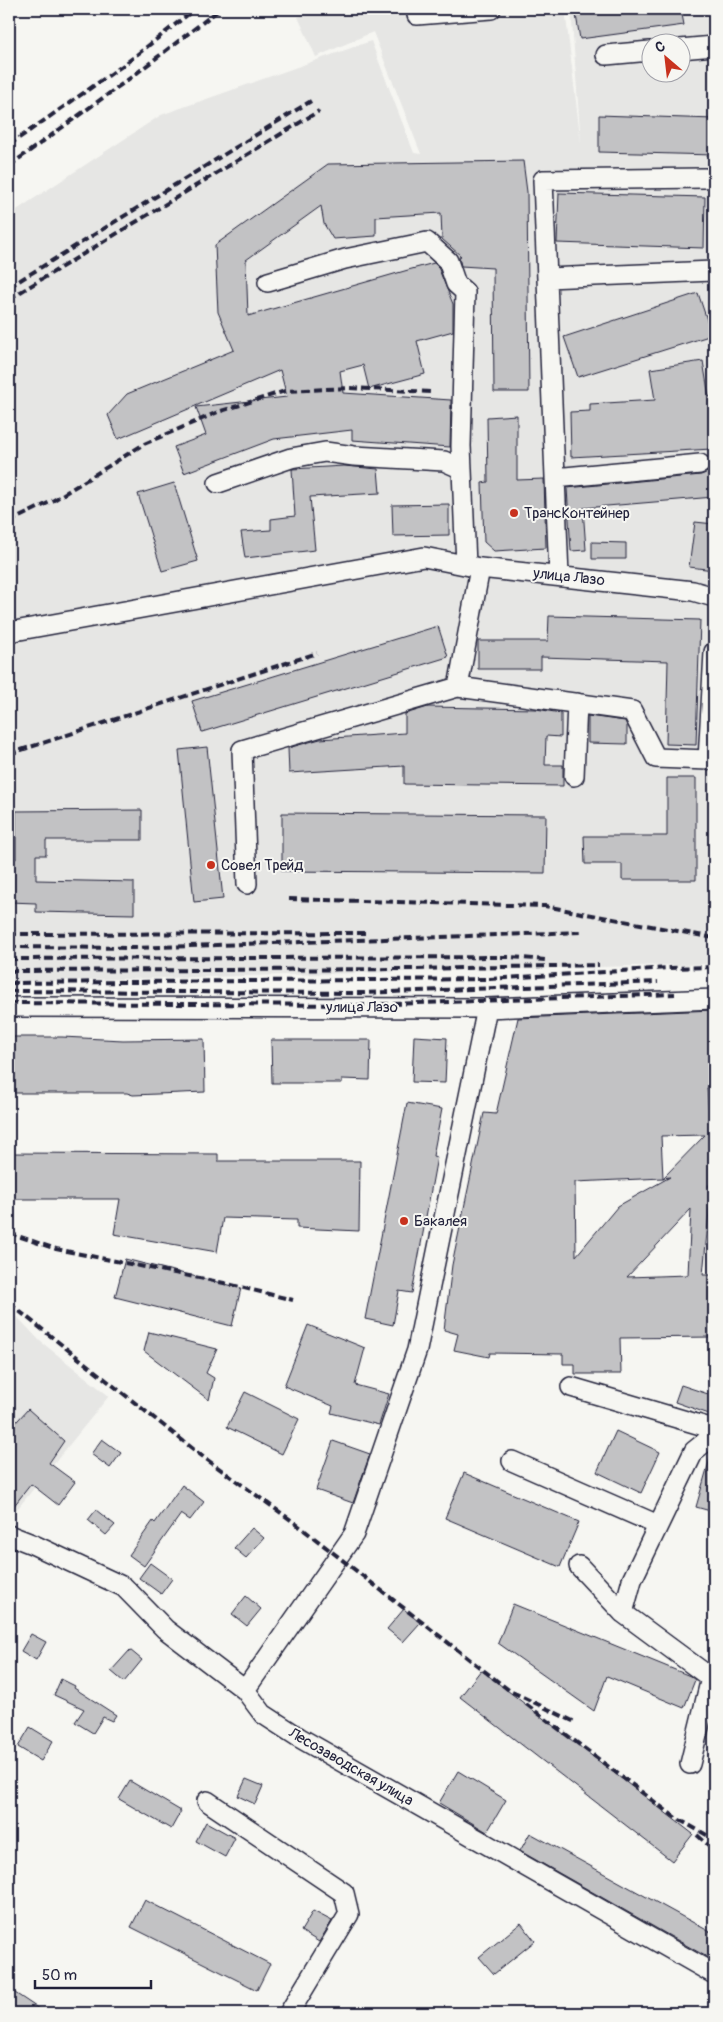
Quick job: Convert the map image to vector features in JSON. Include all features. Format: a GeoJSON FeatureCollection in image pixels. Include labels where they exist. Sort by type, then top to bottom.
{"type":"FeatureCollection","features":[{"type":"Feature","properties":{"kind":"street"},"geometry":{"type":"LineString","coordinates":[[417,15],[491,9]]}},
{"type":"Feature","properties":{"kind":"street"},"geometry":{"type":"LineString","coordinates":[[690,48],[714,46]]}},
{"type":"Feature","properties":{"kind":"street"},"geometry":{"type":"LineString","coordinates":[[606,55],[640,52]]}},
{"type":"Feature","properties":{"kind":"street"},"geometry":{"type":"LineString","coordinates":[[559,576],[542,180],[705,178]]}},
{"type":"Feature","properties":{"kind":"street"},"geometry":{"type":"LineString","coordinates":[[268,282],[345,259],[427,242],[448,261],[456,284],[465,292],[461,446],[473,566],[458,686]]}},
{"type":"Feature","properties":{"kind":"street"},"geometry":{"type":"LineString","coordinates":[[546,278],[713,271]]}},
{"type":"Feature","properties":{"kind":"street"},"geometry":{"type":"LineString","coordinates":[[218,483],[291,458],[325,452],[354,456],[444,462],[462,469]]}},
{"type":"Feature","properties":{"kind":"street"},"geometry":{"type":"LineString","coordinates":[[555,478],[700,464]]}},
{"type":"Feature","properties":{"kind":"street","name":"улица Лазо"},"geometry":{"type":"LineString","coordinates":[[9,632],[424,557],[473,566],[693,590],[714,597]]}},
{"type":"Feature","properties":{"kind":"street"},"geometry":{"type":"LineString","coordinates":[[247,884],[242,750],[458,686],[632,711],[656,758],[708,760],[714,652]]}},
{"type":"Feature","properties":{"kind":"street"},"geometry":{"type":"LineString","coordinates":[[574,776],[577,703]]}},
{"type":"Feature","properties":{"kind":"street","name":"улица Лазо"},"geometry":{"type":"LineString","coordinates":[[9,1007],[487,1008],[714,999]]}},
{"type":"Feature","properties":{"kind":"street"},"geometry":{"type":"LineString","coordinates":[[245,1690],[354,1534],[417,1350],[487,1008]]}},
{"type":"Feature","properties":{"kind":"street"},"geometry":{"type":"LineString","coordinates":[[571,1387],[714,1429]]}},
{"type":"Feature","properties":{"kind":"street"},"geometry":{"type":"LineString","coordinates":[[623,1613],[632,1580],[694,1451],[714,1435]]}},
{"type":"Feature","properties":{"kind":"street"},"geometry":{"type":"LineString","coordinates":[[512,1461],[658,1525]]}},
{"type":"Feature","properties":{"kind":"street","name":"Лесозаводская улица"},"geometry":{"type":"LineString","coordinates":[[9,1535],[124,1587],[166,1629],[245,1690],[263,1714],[300,1738],[714,1974]]}},
{"type":"Feature","properties":{"kind":"street"},"geometry":{"type":"LineString","coordinates":[[579,1566],[623,1613],[711,1678],[690,1764]]}},
{"type":"Feature","properties":{"kind":"street"},"geometry":{"type":"LineString","coordinates":[[207,1801],[344,1893],[349,1914],[289,2013]]}},
{"type":"Feature","properties":{"kind":"shaded area"},"geometry":{"type":"Polygon","coordinates":[[[321,9],[565,9],[581,144],[571,9],[650,9],[714,13],[714,964],[9,982],[9,215],[161,115],[371,41],[414,153],[421,154],[373,32],[316,57],[298,17],[321,9]]]}},
{"type":"Feature","properties":{"kind":"shaded area"},"geometry":{"type":"Polygon","coordinates":[[[9,1308],[40,1341],[109,1396],[9,1519],[9,1308]]]}},
{"type":"Feature","properties":{"kind":"building"},"geometry":{"type":"Polygon","coordinates":[[[575,9],[681,9],[684,25],[580,39],[575,9]]]}},
{"type":"Feature","properties":{"kind":"building"},"geometry":{"type":"Polygon","coordinates":[[[599,115],[714,119],[714,155],[599,152],[599,115]]]}},
{"type":"Feature","properties":{"kind":"building"},"geometry":{"type":"Polygon","coordinates":[[[523,161],[527,192],[529,392],[494,392],[493,268],[461,266],[459,257],[461,256],[442,239],[441,213],[376,217],[376,236],[333,239],[324,224],[321,206],[246,260],[248,316],[434,263],[438,267],[453,304],[453,331],[417,341],[425,374],[369,389],[363,365],[340,371],[343,393],[451,400],[450,447],[352,440],[352,430],[274,439],[184,473],[174,447],[206,435],[196,407],[287,397],[280,370],[118,439],[108,415],[127,394],[234,350],[218,312],[215,245],[328,164],[523,161]]]}},
{"type":"Feature","properties":{"kind":"building"},"geometry":{"type":"Polygon","coordinates":[[[559,193],[705,197],[704,248],[557,243],[559,193]]]}},
{"type":"Feature","properties":{"kind":"building"},"geometry":{"type":"Polygon","coordinates":[[[698,293],[712,335],[578,377],[564,337],[698,293]]]}},
{"type":"Feature","properties":{"kind":"building"},"geometry":{"type":"Polygon","coordinates":[[[703,361],[709,397],[712,396],[712,449],[571,457],[570,412],[590,411],[590,404],[655,400],[650,369],[703,361]]]}},
{"type":"Feature","properties":{"kind":"building","name":"ТрансКонтейнер"},"geometry":{"type":"Polygon","coordinates":[[[517,415],[517,480],[544,479],[546,548],[494,551],[484,542],[482,483],[488,482],[487,417],[517,415]]]}},
{"type":"Feature","properties":{"kind":"building"},"geometry":{"type":"Polygon","coordinates":[[[344,466],[378,469],[380,493],[310,497],[315,550],[245,558],[241,532],[271,530],[271,519],[295,516],[292,469],[344,466]]]}},
{"type":"Feature","properties":{"kind":"building"},"geometry":{"type":"Polygon","coordinates":[[[707,472],[714,472],[714,497],[583,508],[586,550],[571,551],[567,488],[701,475],[707,472]]]}},
{"type":"Feature","properties":{"kind":"building"},"geometry":{"type":"Polygon","coordinates":[[[174,483],[198,561],[162,571],[138,494],[174,483]]]}},
{"type":"Feature","properties":{"kind":"building"},"geometry":{"type":"Polygon","coordinates":[[[449,504],[449,535],[393,536],[392,505],[449,504]]]}},
{"type":"Feature","properties":{"kind":"building"},"geometry":{"type":"Polygon","coordinates":[[[695,522],[714,524],[714,570],[689,567],[695,522]]]}},
{"type":"Feature","properties":{"kind":"building"},"geometry":{"type":"Polygon","coordinates":[[[592,542],[626,543],[626,559],[592,559],[592,542]]]}},
{"type":"Feature","properties":{"kind":"building"},"geometry":{"type":"Polygon","coordinates":[[[549,616],[700,620],[696,745],[666,744],[668,661],[541,657],[541,669],[478,669],[478,641],[548,641],[549,616]]]}},
{"type":"Feature","properties":{"kind":"building"},"geometry":{"type":"Polygon","coordinates":[[[438,626],[448,657],[202,732],[192,701],[438,626]]]}},
{"type":"Feature","properties":{"kind":"building"},"geometry":{"type":"Polygon","coordinates":[[[428,707],[536,709],[561,713],[561,737],[546,736],[545,765],[563,765],[563,786],[404,784],[404,766],[289,773],[288,748],[320,739],[405,733],[405,714],[428,707]]]}},
{"type":"Feature","properties":{"kind":"building"},"geometry":{"type":"Polygon","coordinates":[[[588,716],[625,721],[627,726],[627,744],[588,743],[588,716]]]}},
{"type":"Feature","properties":{"kind":"building"},"geometry":{"type":"Polygon","coordinates":[[[207,747],[223,899],[194,902],[179,750],[207,747]]]}},
{"type":"Feature","properties":{"kind":"building"},"geometry":{"type":"Polygon","coordinates":[[[667,778],[696,778],[696,880],[622,880],[622,864],[585,864],[584,836],[667,836],[667,778]]]}},
{"type":"Feature","properties":{"kind":"building"},"geometry":{"type":"Polygon","coordinates":[[[142,810],[142,840],[46,840],[46,855],[36,855],[36,880],[134,882],[134,914],[36,912],[36,903],[9,902],[9,859],[16,859],[16,811],[142,810]]]}},
{"type":"Feature","properties":{"kind":"building"},"geometry":{"type":"Polygon","coordinates":[[[282,813],[546,815],[545,873],[282,871],[282,813]]]}},
{"type":"Feature","properties":{"kind":"building"},"geometry":{"type":"Polygon","coordinates":[[[714,1010],[714,1087],[707,1088],[710,1130],[714,1126],[714,1152],[710,1157],[714,1162],[714,1174],[713,1180],[708,1186],[711,1190],[703,1275],[714,1275],[714,1337],[620,1338],[621,1374],[575,1374],[575,1364],[563,1364],[563,1354],[490,1353],[489,1357],[454,1350],[458,1334],[444,1330],[452,1265],[484,1113],[496,1114],[518,1018],[714,1010]],[[705,1135],[661,1136],[663,1178],[705,1135]],[[670,1177],[575,1182],[576,1256],[618,1206],[670,1177]],[[691,1209],[627,1277],[688,1275],[691,1209]]]}},
{"type":"Feature","properties":{"kind":"building"},"geometry":{"type":"Polygon","coordinates":[[[414,1036],[447,1038],[445,1083],[412,1082],[414,1036]]]}},
{"type":"Feature","properties":{"kind":"building"},"geometry":{"type":"Polygon","coordinates":[[[9,1037],[123,1040],[204,1039],[205,1092],[133,1095],[127,1093],[9,1093],[9,1037]]]}},
{"type":"Feature","properties":{"kind":"building"},"geometry":{"type":"Polygon","coordinates":[[[271,1040],[371,1040],[370,1080],[342,1079],[342,1083],[272,1083],[271,1040]]]}},
{"type":"Feature","properties":{"kind":"building","name":"Бакалея"},"geometry":{"type":"Polygon","coordinates":[[[407,1103],[442,1109],[433,1156],[437,1157],[412,1293],[399,1291],[393,1325],[365,1319],[407,1103]]]}},
{"type":"Feature","properties":{"kind":"building"},"geometry":{"type":"Polygon","coordinates":[[[9,1153],[218,1154],[218,1161],[360,1161],[359,1231],[297,1228],[297,1220],[223,1218],[217,1252],[114,1234],[120,1199],[9,1199],[9,1153]]]}},
{"type":"Feature","properties":{"kind":"building"},"geometry":{"type":"Polygon","coordinates":[[[125,1259],[241,1288],[232,1326],[115,1297],[125,1259]]]}},
{"type":"Feature","properties":{"kind":"building"},"geometry":{"type":"Polygon","coordinates":[[[308,1325],[365,1348],[355,1385],[389,1394],[379,1425],[331,1413],[333,1406],[284,1386],[308,1325]]]}},
{"type":"Feature","properties":{"kind":"building"},"geometry":{"type":"Polygon","coordinates":[[[149,1332],[217,1349],[206,1373],[214,1378],[209,1400],[144,1351],[149,1332]]]}},
{"type":"Feature","properties":{"kind":"building"},"geometry":{"type":"Polygon","coordinates":[[[681,1385],[714,1396],[709,1414],[675,1402],[681,1385]]]}},
{"type":"Feature","properties":{"kind":"building"},"geometry":{"type":"Polygon","coordinates":[[[245,1392],[299,1419],[282,1454],[227,1427],[245,1392]]]}},
{"type":"Feature","properties":{"kind":"building"},"geometry":{"type":"Polygon","coordinates":[[[28,1409],[64,1441],[49,1463],[75,1482],[58,1505],[31,1484],[9,1512],[9,1430],[28,1409]]]}},
{"type":"Feature","properties":{"kind":"building"},"geometry":{"type":"Polygon","coordinates":[[[616,1431],[660,1452],[641,1493],[597,1472],[616,1431]]]}},
{"type":"Feature","properties":{"kind":"building"},"geometry":{"type":"Polygon","coordinates":[[[102,1439],[121,1453],[110,1468],[91,1454],[102,1439]]]}},
{"type":"Feature","properties":{"kind":"building"},"geometry":{"type":"Polygon","coordinates":[[[333,1441],[370,1454],[353,1503],[316,1490],[333,1441]]]}},
{"type":"Feature","properties":{"kind":"building"},"geometry":{"type":"Polygon","coordinates":[[[711,1455],[714,1456],[714,1512],[696,1507],[711,1455]]]}},
{"type":"Feature","properties":{"kind":"building"},"geometry":{"type":"Polygon","coordinates":[[[464,1473],[579,1522],[560,1567],[445,1518],[464,1473]]]}},
{"type":"Feature","properties":{"kind":"building"},"geometry":{"type":"Polygon","coordinates":[[[182,1485],[204,1502],[190,1520],[181,1514],[144,1566],[129,1555],[182,1485]]]}},
{"type":"Feature","properties":{"kind":"building"},"geometry":{"type":"Polygon","coordinates":[[[96,1510],[115,1525],[106,1535],[88,1520],[96,1510]]]}},
{"type":"Feature","properties":{"kind":"building"},"geometry":{"type":"Polygon","coordinates":[[[252,1528],[264,1538],[246,1558],[234,1548],[252,1528]]]}},
{"type":"Feature","properties":{"kind":"building"},"geometry":{"type":"Polygon","coordinates":[[[150,1563],[172,1579],[161,1594],[139,1578],[150,1563]]]}},
{"type":"Feature","properties":{"kind":"building"},"geometry":{"type":"Polygon","coordinates":[[[246,1596],[261,1609],[247,1626],[232,1614],[246,1596]]]}},
{"type":"Feature","properties":{"kind":"building"},"geometry":{"type":"Polygon","coordinates":[[[513,1604],[690,1676],[695,1680],[684,1708],[607,1676],[594,1711],[498,1643],[513,1604]]]}},
{"type":"Feature","properties":{"kind":"building"},"geometry":{"type":"Polygon","coordinates":[[[404,1609],[420,1623],[403,1642],[387,1629],[404,1609]]]}},
{"type":"Feature","properties":{"kind":"building"},"geometry":{"type":"Polygon","coordinates":[[[31,1634],[46,1642],[36,1660],[21,1651],[31,1634]]]}},
{"type":"Feature","properties":{"kind":"building"},"geometry":{"type":"Polygon","coordinates":[[[130,1650],[142,1660],[124,1682],[111,1671],[130,1650]]]}},
{"type":"Feature","properties":{"kind":"building"},"geometry":{"type":"Polygon","coordinates":[[[481,1670],[693,1834],[672,1861],[460,1697],[481,1670]]]}},
{"type":"Feature","properties":{"kind":"building"},"geometry":{"type":"Polygon","coordinates":[[[61,1679],[75,1686],[74,1688],[116,1715],[112,1721],[103,1717],[93,1733],[75,1722],[84,1709],[54,1695],[61,1679]]]}},
{"type":"Feature","properties":{"kind":"building"},"geometry":{"type":"Polygon","coordinates":[[[30,1727],[53,1741],[41,1761],[18,1747],[30,1727]]]}},
{"type":"Feature","properties":{"kind":"building"},"geometry":{"type":"Polygon","coordinates":[[[458,1771],[506,1800],[487,1832],[439,1803],[458,1771]]]}},
{"type":"Feature","properties":{"kind":"building"},"geometry":{"type":"Polygon","coordinates":[[[246,1779],[263,1786],[255,1804],[238,1796],[246,1779]]]}},
{"type":"Feature","properties":{"kind":"building"},"geometry":{"type":"Polygon","coordinates":[[[130,1781],[181,1811],[171,1829],[119,1799],[130,1781]]]}},
{"type":"Feature","properties":{"kind":"building"},"geometry":{"type":"Polygon","coordinates":[[[206,1822],[235,1838],[225,1857],[196,1841],[206,1822]]]}},
{"type":"Feature","properties":{"kind":"building"},"geometry":{"type":"Polygon","coordinates":[[[530,1833],[714,1934],[714,1961],[520,1851],[530,1833]]]}},
{"type":"Feature","properties":{"kind":"building"},"geometry":{"type":"Polygon","coordinates":[[[145,1900],[270,1964],[257,1990],[131,1927],[145,1900]]]}},
{"type":"Feature","properties":{"kind":"building"},"geometry":{"type":"Polygon","coordinates":[[[313,1911],[332,1921],[319,1942],[301,1931],[313,1911]]]}},
{"type":"Feature","properties":{"kind":"building"},"geometry":{"type":"Polygon","coordinates":[[[521,1923],[535,1941],[494,1974],[479,1957],[521,1923]]]}},
{"type":"Feature","properties":{"kind":"building"},"geometry":{"type":"Polygon","coordinates":[[[9,1989],[45,2013],[9,2013],[9,1989]]]}},
{"type":"Feature","properties":{"kind":"railway"},"geometry":{"type":"LineString","coordinates":[[9,145],[125,64],[195,9]]}},
{"type":"Feature","properties":{"kind":"railway"},"geometry":{"type":"LineString","coordinates":[[9,166],[133,76],[220,9]]}},
{"type":"Feature","properties":{"kind":"railway"},"geometry":{"type":"LineString","coordinates":[[9,287],[311,101]]}},
{"type":"Feature","properties":{"kind":"railway"},"geometry":{"type":"LineString","coordinates":[[9,299],[319,111]]}},
{"type":"Feature","properties":{"kind":"railway"},"geometry":{"type":"LineString","coordinates":[[9,522],[54,500],[144,444],[218,412],[285,391],[350,388],[431,392]]}},
{"type":"Feature","properties":{"kind":"railway"},"geometry":{"type":"LineString","coordinates":[[9,754],[317,653]]}},
{"type":"Feature","properties":{"kind":"railway"},"geometry":{"type":"LineString","coordinates":[[289,899],[545,906],[714,938]]}},
{"type":"Feature","properties":{"kind":"railway"},"geometry":{"type":"LineString","coordinates":[[9,947],[133,948],[581,932]]}},
{"type":"Feature","properties":{"kind":"railway"},"geometry":{"type":"LineString","coordinates":[[9,934],[369,933]]}},
{"type":"Feature","properties":{"kind":"railway"},"geometry":{"type":"LineString","coordinates":[[9,959],[511,957],[546,960]]}},
{"type":"Feature","properties":{"kind":"railway"},"geometry":{"type":"LineString","coordinates":[[9,971],[413,969],[599,965]]}},
{"type":"Feature","properties":{"kind":"railway"},"geometry":{"type":"LineString","coordinates":[[9,983],[490,979],[714,967]]}},
{"type":"Feature","properties":{"kind":"railway"},"geometry":{"type":"LineString","coordinates":[[9,991],[363,993],[658,982]]}},
{"type":"Feature","properties":{"kind":"railway"},"geometry":{"type":"LineString","coordinates":[[9,1003],[363,1005],[675,994]]}},
{"type":"Feature","properties":{"kind":"railway"},"geometry":{"type":"LineString","coordinates":[[9,1233],[56,1249],[224,1283],[293,1300]]}},
{"type":"Feature","properties":{"kind":"railway"},"geometry":{"type":"LineString","coordinates":[[9,1303],[202,1456],[295,1523],[510,1691],[577,1723]]}},
{"type":"Feature","properties":{"kind":"railway"},"geometry":{"type":"LineString","coordinates":[[526,1704],[676,1818],[714,1839]]}},
{"type":"Feature","properties":{"kind":"railway"},"geometry":{"type":"LineString","coordinates":[[697,1835],[714,1850]]}},
{"type":"Feature","properties":{"kind":"place","name":"ТрансКонтейнер"},"geometry":{"type":"Point","coordinates":[514,513]}},
{"type":"Feature","properties":{"kind":"place","name":"Совел Трейд"},"geometry":{"type":"Point","coordinates":[211,865]}},
{"type":"Feature","properties":{"kind":"place","name":"Бакалея"},"geometry":{"type":"Point","coordinates":[404,1221]}}]}
